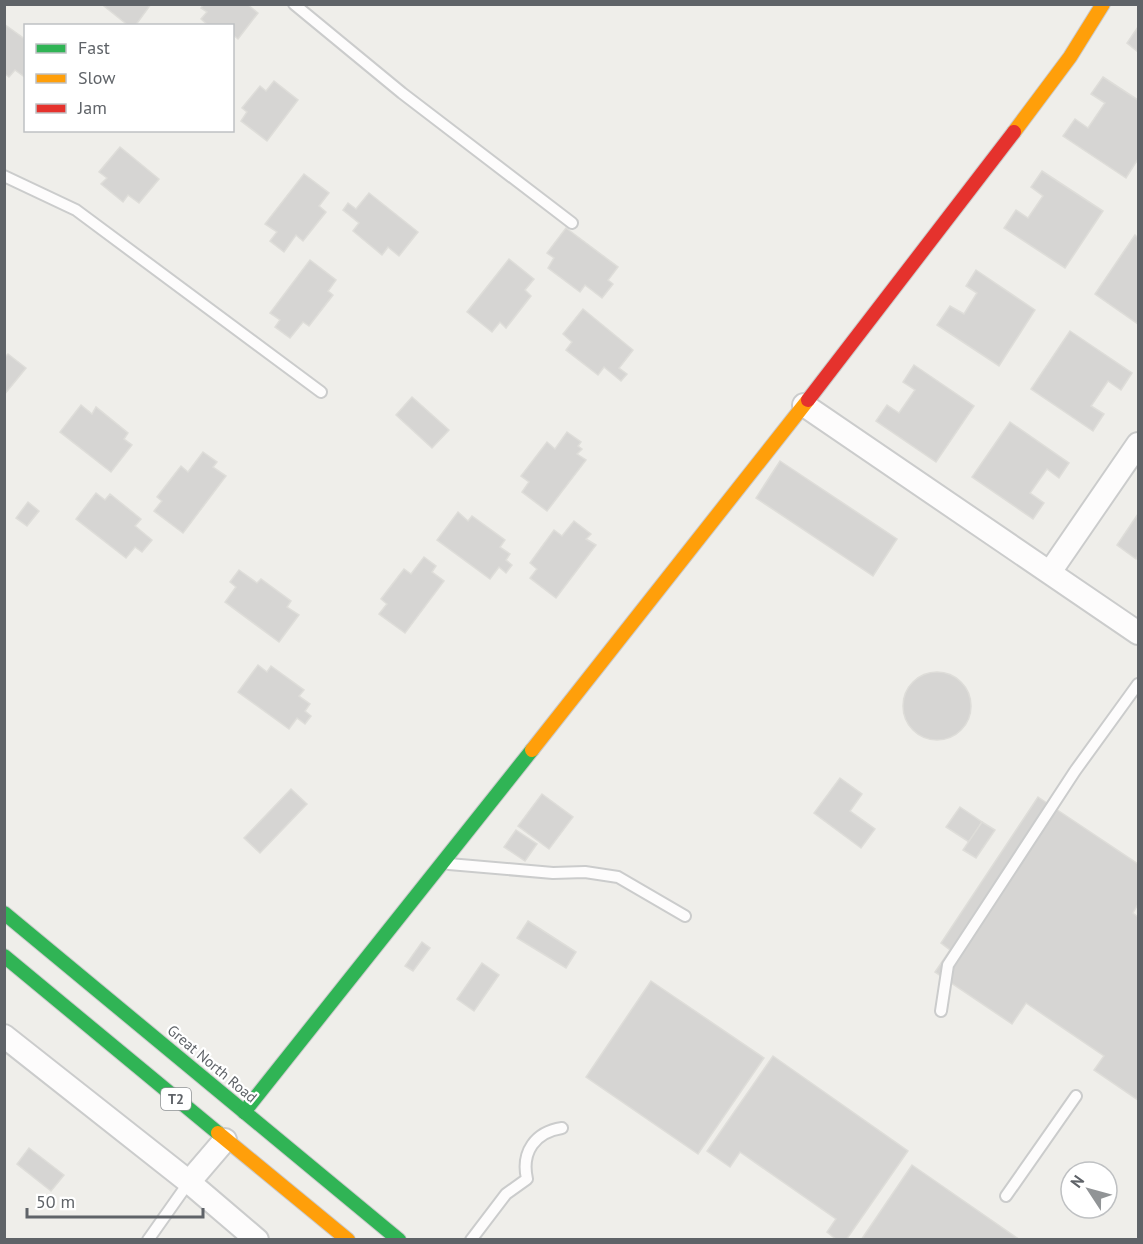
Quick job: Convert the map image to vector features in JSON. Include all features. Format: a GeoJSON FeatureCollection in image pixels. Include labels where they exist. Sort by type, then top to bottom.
{"type":"FeatureCollection","features":[{"type":"Feature","properties":{"kind":"street"},"geometry":{"type":"LineString","coordinates":[[244,1112],[443,864],[975,185],[1070,57],[1103,4]]}},
{"type":"Feature","properties":{"kind":"street"},"geometry":{"type":"LineString","coordinates":[[804,405],[1138,633]]}},
{"type":"Feature","properties":{"kind":"street"},"geometry":{"type":"LineString","coordinates":[[1050,572],[1138,444]]}},
{"type":"Feature","properties":{"kind":"street","name":"Great North Road"},"geometry":{"type":"LineString","coordinates":[[4,913],[399,1239]]}},
{"type":"Feature","properties":{"kind":"street","name":"T2"},"geometry":{"type":"LineString","coordinates":[[4,956],[348,1239]]}},
{"type":"Feature","properties":{"kind":"street"},"geometry":{"type":"LineString","coordinates":[[4,1036],[189,1182],[257,1239]]}},
{"type":"Feature","properties":{"kind":"street"},"geometry":{"type":"LineString","coordinates":[[189,1182],[225,1140]]}},
{"type":"Feature","properties":{"kind":"lane"},"geometry":{"type":"LineString","coordinates":[[294,4],[402,93],[572,223]]}},
{"type":"Feature","properties":{"kind":"lane"},"geometry":{"type":"LineString","coordinates":[[4,176],[76,210],[321,392]]}},
{"type":"Feature","properties":{"kind":"lane"},"geometry":{"type":"LineString","coordinates":[[941,1011],[948,965],[1075,771],[1138,684]]}},
{"type":"Feature","properties":{"kind":"lane"},"geometry":{"type":"LineString","coordinates":[[443,864],[553,873],[585,872],[618,877],[685,916]]}},
{"type":"Feature","properties":{"kind":"lane"},"geometry":{"type":"LineString","coordinates":[[1006,1196],[1076,1096]]}},
{"type":"Feature","properties":{"kind":"lane"},"geometry":{"type":"LineString","coordinates":[[471,1239],[506,1194],[527,1179],[525,1160],[532,1143],[546,1132],[562,1128]]}},
{"type":"Feature","properties":{"kind":"lane"},"geometry":{"type":"LineString","coordinates":[[148,1239],[189,1182]]}},
{"type":"Feature","properties":{"kind":"building"},"geometry":{"type":"Polygon","coordinates":[[[105,4],[151,4],[136,24],[126,24],[104,6],[105,4]]]}},
{"type":"Feature","properties":{"kind":"building"},"geometry":{"type":"Polygon","coordinates":[[[204,4],[247,4],[258,13],[238,39],[234,36],[234,24],[207,24],[201,19],[207,12],[201,8],[204,4]]]}},
{"type":"Feature","properties":{"kind":"building"},"geometry":{"type":"Polygon","coordinates":[[[4,24],[24,39],[24,77],[15,70],[9,77],[4,73],[4,24]]]}},
{"type":"Feature","properties":{"kind":"building"},"geometry":{"type":"Polygon","coordinates":[[[1138,27],[1138,52],[1127,43],[1138,27]]]}},
{"type":"Feature","properties":{"kind":"building"},"geometry":{"type":"Polygon","coordinates":[[[1103,77],[1138,100],[1138,159],[1126,178],[1063,136],[1075,119],[1088,128],[1105,103],[1091,94],[1103,77]]]}},
{"type":"Feature","properties":{"kind":"building"},"geometry":{"type":"Polygon","coordinates":[[[274,81],[298,100],[267,141],[241,121],[247,112],[242,108],[260,86],[266,91],[274,81]]]}},
{"type":"Feature","properties":{"kind":"building"},"geometry":{"type":"Polygon","coordinates":[[[120,147],[159,179],[139,203],[128,195],[123,202],[101,184],[107,178],[99,172],[120,147]]]}},
{"type":"Feature","properties":{"kind":"building"},"geometry":{"type":"Polygon","coordinates":[[[1042,171],[1103,211],[1065,268],[1004,228],[1016,210],[1028,218],[1043,196],[1031,187],[1042,171]]]}},
{"type":"Feature","properties":{"kind":"building"},"geometry":{"type":"Polygon","coordinates":[[[304,174],[329,193],[319,206],[326,212],[303,241],[296,235],[284,252],[270,241],[277,232],[265,224],[304,174]]]}},
{"type":"Feature","properties":{"kind":"building"},"geometry":{"type":"Polygon","coordinates":[[[369,193],[418,232],[399,256],[388,247],[382,255],[353,231],[359,223],[343,210],[348,203],[356,209],[369,193]]]}},
{"type":"Feature","properties":{"kind":"building"},"geometry":{"type":"Polygon","coordinates":[[[566,228],[618,267],[608,280],[613,284],[602,298],[585,285],[580,292],[548,268],[554,258],[547,253],[566,228]]]}},
{"type":"Feature","properties":{"kind":"building"},"geometry":{"type":"Polygon","coordinates":[[[1135,235],[1138,238],[1138,324],[1095,294],[1135,235]]]}},
{"type":"Feature","properties":{"kind":"building"},"geometry":{"type":"Polygon","coordinates":[[[509,259],[534,279],[525,290],[531,296],[506,328],[500,322],[492,332],[467,312],[509,259]]]}},
{"type":"Feature","properties":{"kind":"building"},"geometry":{"type":"Polygon","coordinates":[[[310,260],[336,280],[328,291],[333,295],[309,326],[303,322],[290,338],[275,327],[280,320],[270,313],[310,260]]]}},
{"type":"Feature","properties":{"kind":"building"},"geometry":{"type":"Polygon","coordinates":[[[976,270],[1035,310],[999,366],[937,325],[950,306],[964,314],[977,293],[966,286],[976,270]]]}},
{"type":"Feature","properties":{"kind":"building"},"geometry":{"type":"Polygon","coordinates":[[[583,309],[633,350],[619,368],[627,374],[621,381],[604,367],[598,375],[566,350],[572,342],[563,334],[583,309]]]}},
{"type":"Feature","properties":{"kind":"building"},"geometry":{"type":"Polygon","coordinates":[[[1070,331],[1132,373],[1121,390],[1108,381],[1091,406],[1104,414],[1093,431],[1031,389],[1070,331]]]}},
{"type":"Feature","properties":{"kind":"building"},"geometry":{"type":"Polygon","coordinates":[[[8,354],[26,368],[4,395],[4,358],[8,354]]]}},
{"type":"Feature","properties":{"kind":"building"},"geometry":{"type":"Polygon","coordinates":[[[914,365],[974,406],[936,462],[876,421],[887,405],[899,413],[915,390],[903,382],[914,365]]]}},
{"type":"Feature","properties":{"kind":"building"},"geometry":{"type":"Polygon","coordinates":[[[412,397],[449,430],[432,448],[396,415],[412,397]]]}},
{"type":"Feature","properties":{"kind":"building"},"geometry":{"type":"Polygon","coordinates":[[[81,405],[92,414],[96,407],[128,433],[124,439],[132,445],[111,472],[60,432],[81,405]]]}},
{"type":"Feature","properties":{"kind":"building"},"geometry":{"type":"Polygon","coordinates":[[[1010,422],[1069,463],[1059,478],[1047,469],[1030,493],[1044,503],[1033,519],[972,477],[1010,422]]]}},
{"type":"Feature","properties":{"kind":"building"},"geometry":{"type":"Polygon","coordinates":[[[567,432],[581,442],[578,446],[582,449],[577,454],[586,460],[547,511],[522,492],[529,482],[521,476],[547,442],[555,449],[567,432]]]}},
{"type":"Feature","properties":{"kind":"building"},"geometry":{"type":"Polygon","coordinates":[[[203,452],[217,462],[213,467],[226,476],[183,533],[154,511],[162,501],[157,497],[181,466],[188,472],[203,452]]]}},
{"type":"Feature","properties":{"kind":"building"},"geometry":{"type":"Polygon","coordinates":[[[780,461],[897,539],[873,576],[756,498],[780,461]]]}},
{"type":"Feature","properties":{"kind":"building"},"geometry":{"type":"Polygon","coordinates":[[[96,493],[105,500],[110,494],[141,519],[135,526],[152,540],[142,552],[135,547],[126,558],[76,519],[96,493]]]}},
{"type":"Feature","properties":{"kind":"building"},"geometry":{"type":"Polygon","coordinates":[[[28,502],[39,511],[27,526],[16,518],[28,502]]]}},
{"type":"Feature","properties":{"kind":"building"},"geometry":{"type":"Polygon","coordinates":[[[458,512],[468,521],[472,516],[505,540],[500,547],[510,554],[506,560],[512,565],[506,573],[499,567],[490,579],[437,540],[458,512]]]}},
{"type":"Feature","properties":{"kind":"building"},"geometry":{"type":"Polygon","coordinates":[[[1138,514],[1138,556],[1136,559],[1117,545],[1138,514]]]}},
{"type":"Feature","properties":{"kind":"building"},"geometry":{"type":"Polygon","coordinates":[[[574,521],[591,534],[586,539],[596,545],[556,598],[530,578],[537,569],[530,563],[554,530],[562,536],[574,521]]]}},
{"type":"Feature","properties":{"kind":"building"},"geometry":{"type":"Polygon","coordinates":[[[424,557],[436,566],[432,572],[444,581],[405,633],[379,614],[387,604],[381,599],[404,569],[411,574],[424,557]]]}},
{"type":"Feature","properties":{"kind":"building"},"geometry":{"type":"Polygon","coordinates":[[[239,570],[257,583],[261,579],[291,601],[287,607],[299,615],[279,642],[225,602],[236,587],[230,582],[239,570]]]}},
{"type":"Feature","properties":{"kind":"building"},"geometry":{"type":"Polygon","coordinates":[[[258,665],[267,672],[271,666],[304,690],[299,696],[310,704],[305,711],[311,716],[305,724],[297,718],[289,729],[238,692],[258,665]]]}},
{"type":"Feature","properties":{"kind":"building"},"geometry":{"type":"Polygon","coordinates":[[[937,672],[950,675],[961,682],[968,693],[971,706],[968,719],[961,730],[950,737],[937,740],[924,737],[913,730],[906,719],[903,706],[906,693],[913,682],[924,675],[937,672]]]}},
{"type":"Feature","properties":{"kind":"building"},"geometry":{"type":"Polygon","coordinates":[[[840,778],[862,794],[850,811],[875,829],[861,848],[814,813],[840,778]]]}},
{"type":"Feature","properties":{"kind":"building"},"geometry":{"type":"Polygon","coordinates":[[[291,789],[307,804],[260,853],[244,838],[291,789]]]}},
{"type":"Feature","properties":{"kind":"building"},"geometry":{"type":"Polygon","coordinates":[[[542,794],[573,817],[549,849],[518,826],[542,794]]]}},
{"type":"Feature","properties":{"kind":"building"},"geometry":{"type":"Polygon","coordinates":[[[1038,797],[1138,864],[1138,904],[1133,913],[1138,917],[1138,1100],[1094,1070],[1104,1056],[1026,1003],[1012,1024],[935,972],[950,950],[941,943],[1038,797]]]}},
{"type":"Feature","properties":{"kind":"building"},"geometry":{"type":"Polygon","coordinates":[[[960,807],[982,822],[969,842],[946,827],[960,807]]]}},
{"type":"Feature","properties":{"kind":"building"},"geometry":{"type":"Polygon","coordinates":[[[982,822],[995,830],[976,858],[963,850],[982,822]]]}},
{"type":"Feature","properties":{"kind":"building"},"geometry":{"type":"Polygon","coordinates":[[[516,830],[537,844],[525,861],[504,847],[516,830]]]}},
{"type":"Feature","properties":{"kind":"building"},"geometry":{"type":"Polygon","coordinates":[[[528,921],[576,952],[566,968],[517,938],[528,921]]]}},
{"type":"Feature","properties":{"kind":"building"},"geometry":{"type":"Polygon","coordinates":[[[422,942],[430,948],[413,971],[405,966],[422,942]]]}},
{"type":"Feature","properties":{"kind":"building"},"geometry":{"type":"Polygon","coordinates":[[[482,963],[499,975],[474,1011],[457,999],[482,963]]]}},
{"type":"Feature","properties":{"kind":"building"},"geometry":{"type":"Polygon","coordinates":[[[651,981],[764,1058],[698,1154],[586,1077],[651,981]]]}},
{"type":"Feature","properties":{"kind":"building"},"geometry":{"type":"Polygon","coordinates":[[[773,1056],[908,1151],[846,1240],[837,1240],[827,1232],[836,1219],[740,1152],[730,1167],[707,1151],[773,1056]]]}},
{"type":"Feature","properties":{"kind":"building"},"geometry":{"type":"Polygon","coordinates":[[[29,1148],[64,1175],[51,1191],[17,1164],[29,1148]]]}},
{"type":"Feature","properties":{"kind":"building"},"geometry":{"type":"Polygon","coordinates":[[[912,1165],[1020,1240],[861,1240],[912,1165]]]}},
{"type":"Feature","properties":{"kind":"traffic: fast"},"geometry":{"type":"LineString","coordinates":[[244,1112],[532,750]]}},
{"type":"Feature","properties":{"kind":"traffic: fast"},"geometry":{"type":"LineString","coordinates":[[4,913],[399,1240]]}},
{"type":"Feature","properties":{"kind":"traffic: fast"},"geometry":{"type":"LineString","coordinates":[[4,956],[218,1133]]}},
{"type":"Feature","properties":{"kind":"traffic: slow"},"geometry":{"type":"LineString","coordinates":[[1014,132],[1070,57],[1103,4]]}},
{"type":"Feature","properties":{"kind":"traffic: slow"},"geometry":{"type":"LineString","coordinates":[[532,750],[808,400]]}},
{"type":"Feature","properties":{"kind":"traffic: slow"},"geometry":{"type":"LineString","coordinates":[[218,1133],[348,1240]]}},
{"type":"Feature","properties":{"kind":"traffic: jam"},"geometry":{"type":"LineString","coordinates":[[808,400],[1014,132]]}}]}
